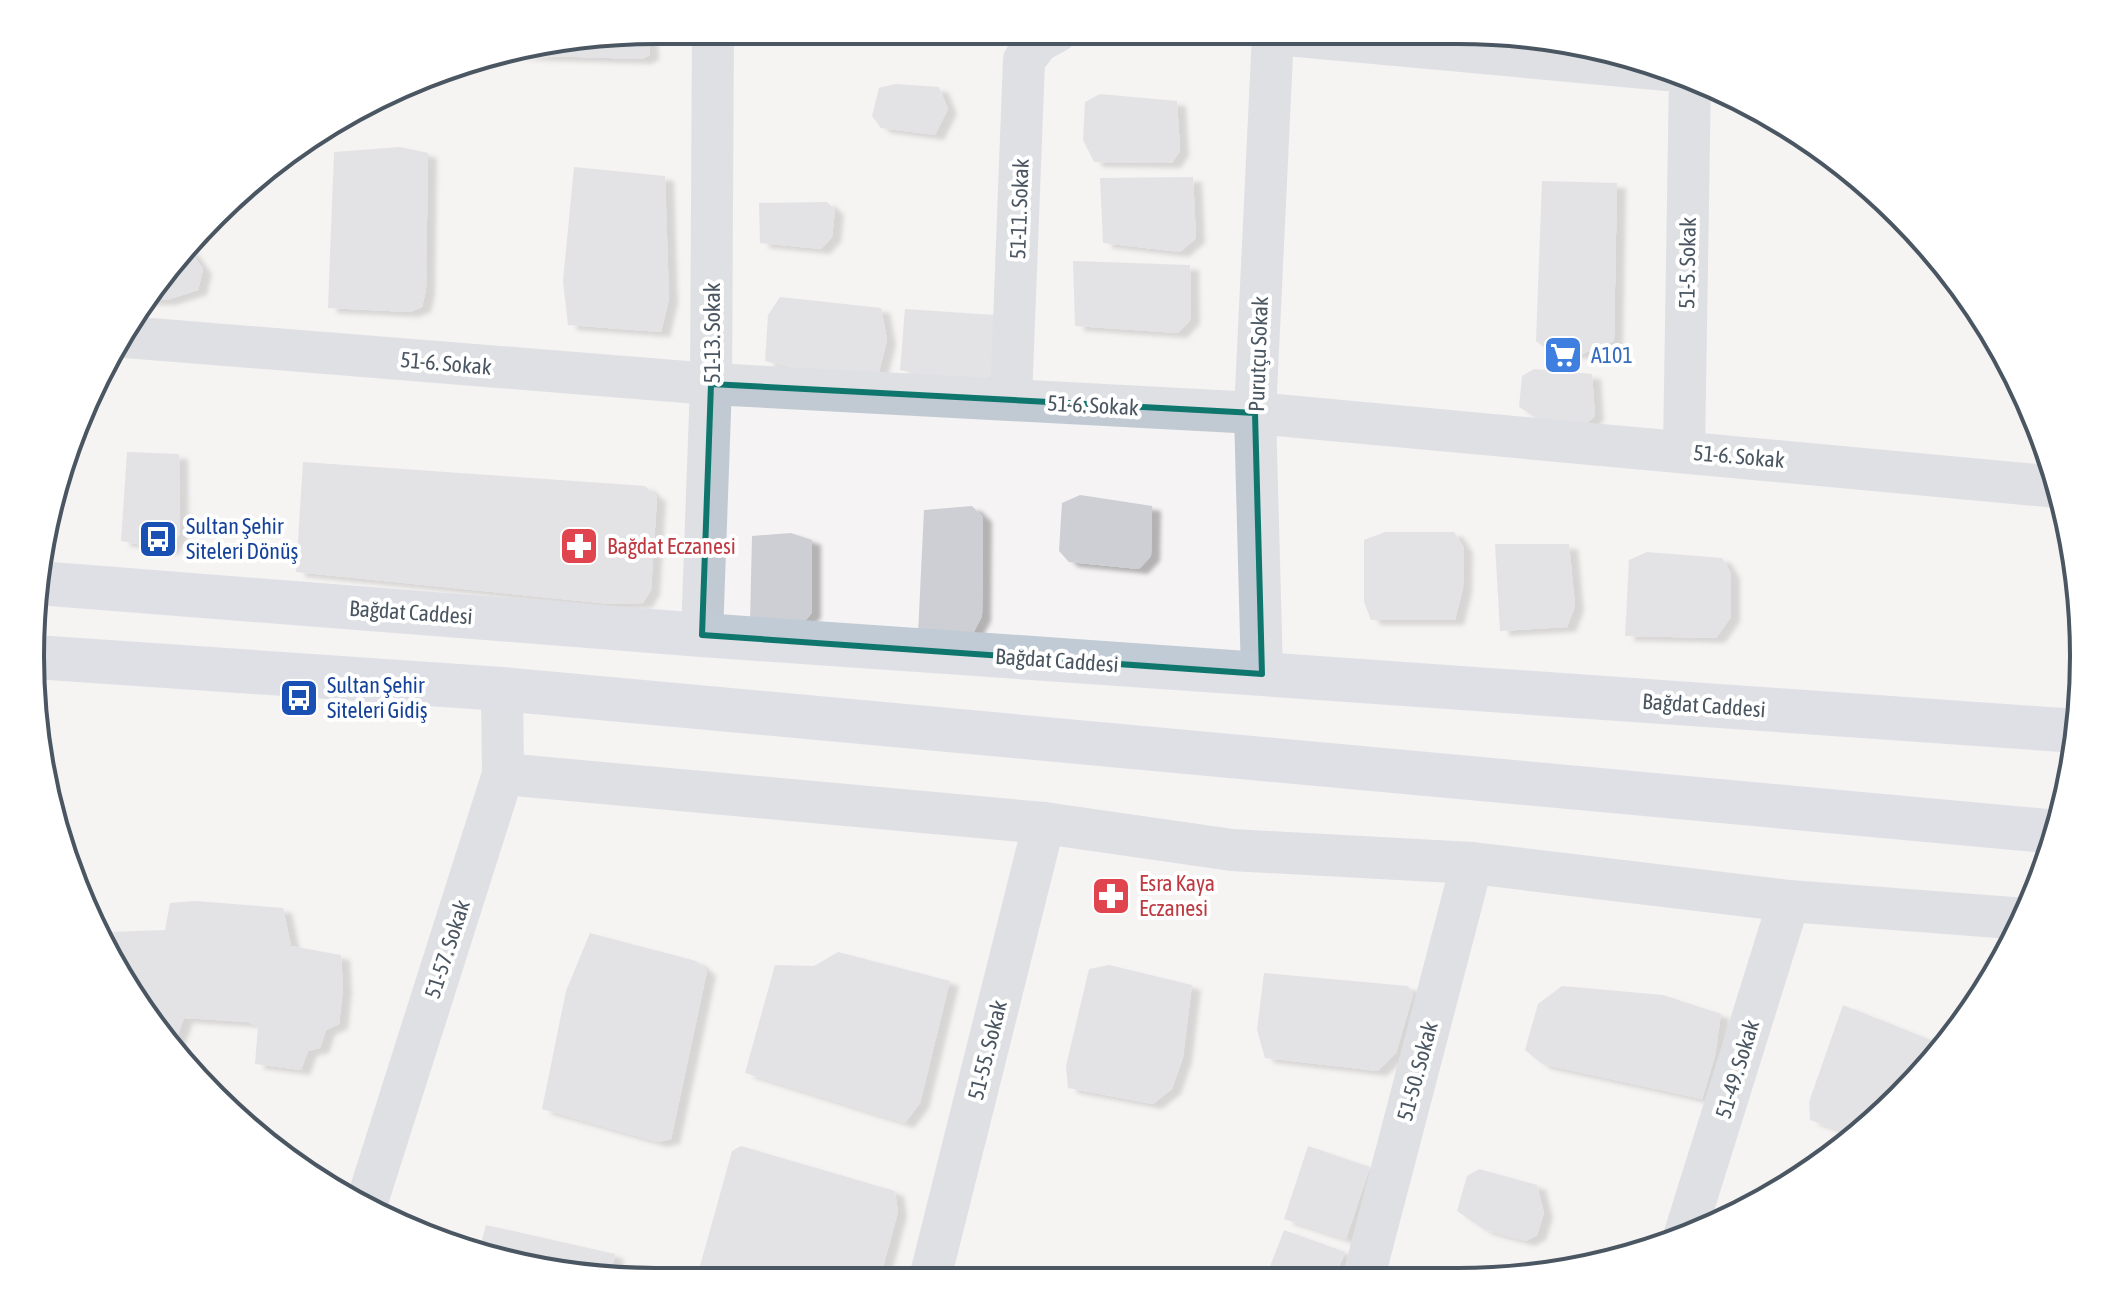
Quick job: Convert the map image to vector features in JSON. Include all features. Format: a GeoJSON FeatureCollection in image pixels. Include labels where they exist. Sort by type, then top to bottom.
{"type":"FeatureCollection","features":[{"type":"Feature","properties":{"kind":"main road","name":"Bağdat Caddesi"},"geometry":{"type":"LineString","coordinates":[[49,579],[702,635],[2066,730]]}},
{"type":"Feature","properties":{"kind":"main road"},"geometry":{"type":"LineString","coordinates":[[44,658],[502,689],[2044,831]]}},
{"type":"Feature","properties":{"kind":"street","name":"51-13. Sokak"},"geometry":{"type":"LineString","coordinates":[[702,635],[711,384],[713,44]]}},
{"type":"Feature","properties":{"kind":"street","name":"51-11. Sokak"},"geometry":{"type":"LineString","coordinates":[[1011,400],[1024,60],[1036,44]]}},
{"type":"Feature","properties":{"kind":"street","name":"Purutçu Sokak"},"geometry":{"type":"LineString","coordinates":[[1262,674],[1255,413],[1273,44]]}},
{"type":"Feature","properties":{"kind":"street"},"geometry":{"type":"LineString","coordinates":[[1383,44],[1618,65]]}},
{"type":"Feature","properties":{"kind":"street","name":"51-5. Sokak"},"geometry":{"type":"LineString","coordinates":[[1684,451],[1690,90]]}},
{"type":"Feature","properties":{"kind":"street","name":"51-6. Sokak"},"geometry":{"type":"LineString","coordinates":[[134,338],[711,384],[1255,413],[2046,486]]}},
{"type":"Feature","properties":{"kind":"street","name":"51-57. Sokak"},"geometry":{"type":"LineString","coordinates":[[369,1196],[503,774],[502,689]]}},
{"type":"Feature","properties":{"kind":"street"},"geometry":{"type":"LineString","coordinates":[[503,774],[1044,823],[1232,850],[1472,863],[2008,925]]}},
{"type":"Feature","properties":{"kind":"street","name":"51-55. Sokak"},"geometry":{"type":"LineString","coordinates":[[933,1268],[1044,823]]}},
{"type":"Feature","properties":{"kind":"street","name":"51-50. Sokak"},"geometry":{"type":"LineString","coordinates":[[1366,1268],[1472,863]]}},
{"type":"Feature","properties":{"kind":"street","name":"51-49. Sokak"},"geometry":{"type":"LineString","coordinates":[[1689,1222],[1789,901]]}},
{"type":"Feature","properties":{"kind":"highlighted area"},"geometry":{"type":"Polygon","coordinates":[[[711,384],[1255,413],[1262,674],[702,635],[711,384]]]}},
{"type":"Feature","properties":{"kind":"building"},"geometry":{"type":"Polygon","coordinates":[[[650,44],[650,55],[642,59],[538,56],[576,49],[650,44]]]}},
{"type":"Feature","properties":{"kind":"building"},"geometry":{"type":"Polygon","coordinates":[[[895,84],[939,87],[948,109],[935,135],[881,128],[872,116],[879,88],[895,84]]]}},
{"type":"Feature","properties":{"kind":"building"},"geometry":{"type":"Polygon","coordinates":[[[1100,94],[1177,101],[1180,151],[1172,163],[1094,162],[1083,140],[1085,102],[1100,94]]]}},
{"type":"Feature","properties":{"kind":"building"},"geometry":{"type":"Polygon","coordinates":[[[400,147],[428,153],[426,290],[422,307],[410,312],[328,308],[334,152],[400,147]]]}},
{"type":"Feature","properties":{"kind":"building"},"geometry":{"type":"Polygon","coordinates":[[[574,167],[665,176],[669,299],[661,332],[568,325],[563,281],[574,167]]]}},
{"type":"Feature","properties":{"kind":"building"},"geometry":{"type":"Polygon","coordinates":[[[1193,177],[1196,238],[1180,252],[1103,243],[1100,178],[1193,177]]]}},
{"type":"Feature","properties":{"kind":"building"},"geometry":{"type":"Polygon","coordinates":[[[1542,181],[1617,183],[1614,341],[1582,354],[1549,351],[1536,341],[1542,181]]]}},
{"type":"Feature","properties":{"kind":"building"},"geometry":{"type":"Polygon","coordinates":[[[827,202],[835,210],[832,237],[821,249],[760,243],[759,203],[827,202]]]}},
{"type":"Feature","properties":{"kind":"building"},"geometry":{"type":"Polygon","coordinates":[[[193,255],[203,269],[198,290],[158,300],[193,255]]]}},
{"type":"Feature","properties":{"kind":"building"},"geometry":{"type":"Polygon","coordinates":[[[1073,261],[1190,265],[1191,319],[1178,333],[1075,326],[1073,261]]]}},
{"type":"Feature","properties":{"kind":"building"},"geometry":{"type":"Polygon","coordinates":[[[780,297],[881,308],[887,340],[879,372],[813,372],[765,361],[768,315],[780,297]]]}},
{"type":"Feature","properties":{"kind":"building"},"geometry":{"type":"Polygon","coordinates":[[[905,309],[995,315],[994,373],[978,387],[900,370],[905,309]]]}},
{"type":"Feature","properties":{"kind":"building"},"geometry":{"type":"Polygon","coordinates":[[[1534,369],[1592,374],[1595,416],[1587,423],[1542,422],[1519,407],[1522,376],[1534,369]]]}},
{"type":"Feature","properties":{"kind":"building"},"geometry":{"type":"Polygon","coordinates":[[[127,452],[179,454],[180,533],[169,550],[121,541],[127,452]]]}},
{"type":"Feature","properties":{"kind":"building"},"geometry":{"type":"Polygon","coordinates":[[[303,462],[645,486],[657,497],[651,590],[643,603],[611,604],[296,572],[303,462]]]}},
{"type":"Feature","properties":{"kind":"building"},"geometry":{"type":"Polygon","coordinates":[[[1080,495],[1152,506],[1151,556],[1139,569],[1069,562],[1059,551],[1062,503],[1080,495]]]}},
{"type":"Feature","properties":{"kind":"building"},"geometry":{"type":"Polygon","coordinates":[[[972,506],[983,517],[982,616],[972,635],[918,634],[924,510],[972,506]]]}},
{"type":"Feature","properties":{"kind":"building"},"geometry":{"type":"Polygon","coordinates":[[[1385,532],[1454,532],[1464,548],[1463,588],[1455,620],[1371,620],[1364,602],[1364,540],[1385,532]]]}},
{"type":"Feature","properties":{"kind":"building"},"geometry":{"type":"Polygon","coordinates":[[[791,533],[812,540],[812,613],[796,630],[750,623],[752,536],[791,533]]]}},
{"type":"Feature","properties":{"kind":"building"},"geometry":{"type":"Polygon","coordinates":[[[1495,544],[1569,544],[1575,606],[1567,627],[1500,631],[1495,544]]]}},
{"type":"Feature","properties":{"kind":"building"},"geometry":{"type":"Polygon","coordinates":[[[1647,552],[1722,558],[1731,573],[1731,617],[1716,638],[1625,636],[1629,560],[1647,552]]]}},
{"type":"Feature","properties":{"kind":"building"},"geometry":{"type":"Polygon","coordinates":[[[195,901],[283,908],[291,946],[341,955],[343,989],[339,1024],[326,1030],[320,1048],[308,1051],[301,1070],[255,1064],[258,1026],[247,1022],[184,1018],[177,1037],[170,1029],[110,932],[165,930],[170,903],[195,901]]]}},
{"type":"Feature","properties":{"kind":"building"},"geometry":{"type":"Polygon","coordinates":[[[590,933],[696,961],[707,971],[671,1139],[658,1142],[542,1109],[566,991],[590,933]]]}},
{"type":"Feature","properties":{"kind":"building"},"geometry":{"type":"Polygon","coordinates":[[[838,952],[950,981],[920,1103],[905,1123],[745,1073],[775,965],[814,966],[838,952]]]}},
{"type":"Feature","properties":{"kind":"building"},"geometry":{"type":"Polygon","coordinates":[[[1109,965],[1192,985],[1183,1057],[1172,1089],[1153,1104],[1068,1088],[1066,1066],[1089,969],[1109,965]]]}},
{"type":"Feature","properties":{"kind":"building"},"geometry":{"type":"Polygon","coordinates":[[[1264,973],[1408,986],[1413,995],[1396,1053],[1378,1071],[1265,1058],[1257,1030],[1264,973]]]}},
{"type":"Feature","properties":{"kind":"building"},"geometry":{"type":"Polygon","coordinates":[[[1562,986],[1663,995],[1721,1014],[1715,1056],[1702,1099],[1542,1064],[1525,1050],[1538,1004],[1562,986]]]}},
{"type":"Feature","properties":{"kind":"building"},"geometry":{"type":"Polygon","coordinates":[[[1843,1005],[1931,1040],[1930,1046],[1891,1089],[1844,1131],[1810,1120],[1809,1102],[1843,1005]]]}},
{"type":"Feature","properties":{"kind":"building"},"geometry":{"type":"Polygon","coordinates":[[[741,1146],[895,1191],[898,1212],[883,1268],[700,1268],[732,1151],[741,1146]]]}},
{"type":"Feature","properties":{"kind":"building"},"geometry":{"type":"Polygon","coordinates":[[[1308,1146],[1370,1167],[1346,1239],[1284,1219],[1308,1146]]]}},
{"type":"Feature","properties":{"kind":"building"},"geometry":{"type":"Polygon","coordinates":[[[1479,1169],[1537,1185],[1544,1213],[1537,1235],[1526,1241],[1485,1230],[1457,1211],[1467,1176],[1479,1169]]]}},
{"type":"Feature","properties":{"kind":"building"},"geometry":{"type":"Polygon","coordinates":[[[486,1225],[615,1254],[612,1267],[537,1256],[481,1242],[486,1225]]]}},
{"type":"Feature","properties":{"kind":"building"},"geometry":{"type":"Polygon","coordinates":[[[1284,1230],[1345,1252],[1339,1268],[1270,1268],[1284,1230]]]}},
{"type":"Feature","properties":{"kind":"place","name":"A101"},"geometry":{"type":"Point","coordinates":[1563,355]}},
{"type":"Feature","properties":{"kind":"place","name":"Sultan Şehir Siteleri Dönüş"},"geometry":{"type":"Point","coordinates":[158,539]}},
{"type":"Feature","properties":{"kind":"place","name":"Bağdat Eczanesi"},"geometry":{"type":"Point","coordinates":[579,546]}},
{"type":"Feature","properties":{"kind":"place","name":"Sultan Şehir Siteleri Gidiş"},"geometry":{"type":"Point","coordinates":[299,698]}},
{"type":"Feature","properties":{"kind":"place","name":"Esra Kaya Eczanesi"},"geometry":{"type":"Point","coordinates":[1111,896]}}]}
